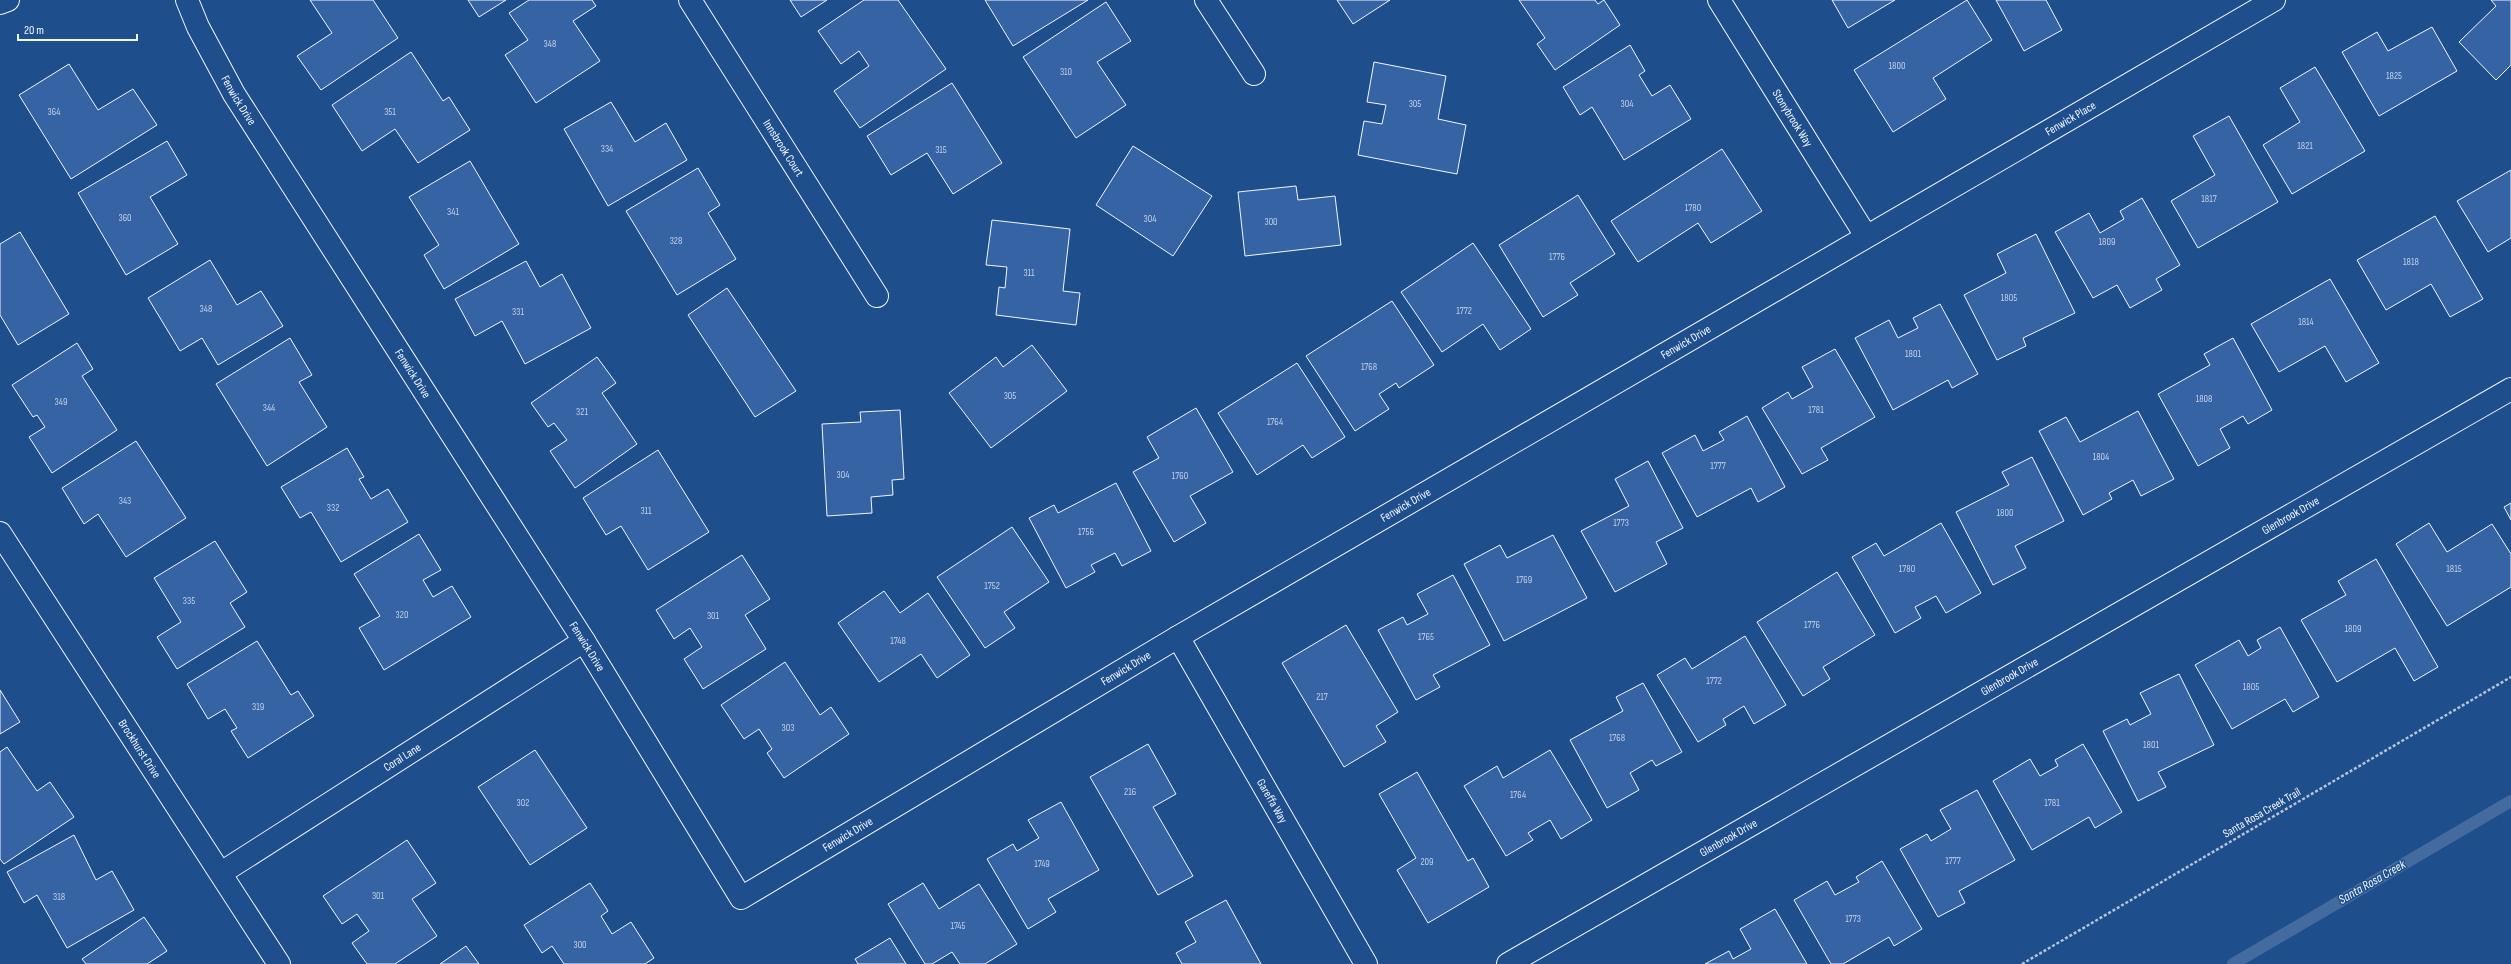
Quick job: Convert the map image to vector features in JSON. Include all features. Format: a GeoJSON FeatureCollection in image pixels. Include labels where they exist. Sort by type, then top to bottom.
{"type":"FeatureCollection","features":[{"type":"Feature","properties":{"kind":"street"},"geometry":{"type":"LineString","coordinates":[[0,3],[8,0]]}},
{"type":"Feature","properties":{"kind":"street","name":"Fenwick Drive"},"geometry":{"type":"LineString","coordinates":[[187,0],[198,26],[234,94],[584,641],[741,898],[1178,637],[1866,236]]}},
{"type":"Feature","properties":{"kind":"street","name":"Innsbrook Court"},"geometry":{"type":"LineString","coordinates":[[690,0],[877,296]]}},
{"type":"Feature","properties":{"kind":"street"},"geometry":{"type":"LineString","coordinates":[[1206,0],[1254,74]]}},
{"type":"Feature","properties":{"kind":"street","name":"Stonybrook Way"},"geometry":{"type":"LineString","coordinates":[[1719,0],[1866,236]]}},
{"type":"Feature","properties":{"kind":"street","name":"Fenwick Place"},"geometry":{"type":"LineString","coordinates":[[1866,236],[2274,0]]}},
{"type":"Feature","properties":{"kind":"street","name":"Glenbrook Drive"},"geometry":{"type":"LineString","coordinates":[[1508,964],[2511,389]]}},
{"type":"Feature","properties":{"kind":"street","name":"Brockhurst Drive"},"geometry":{"type":"LineString","coordinates":[[0,533],[279,964]]}},
{"type":"Feature","properties":{"kind":"street","name":"Gareffa Way"},"geometry":{"type":"LineString","coordinates":[[1178,637],[1366,964]]}},
{"type":"Feature","properties":{"kind":"street","name":"Coral Lane"},"geometry":{"type":"LineString","coordinates":[[221,873],[584,641]]}},
{"type":"Feature","properties":{"kind":"path","name":"Santa Rosa Creek Trail"},"geometry":{"type":"LineString","coordinates":[[2022,964],[2511,677]]}},
{"type":"Feature","properties":{"kind":"building"},"geometry":{"type":"Polygon","coordinates":[[[310,0],[373,0],[398,38],[321,90],[297,56],[332,33],[310,0]]]}},
{"type":"Feature","properties":{"kind":"building"},"geometry":{"type":"Polygon","coordinates":[[[468,0],[506,0],[479,17],[468,0]]]}},
{"type":"Feature","properties":{"kind":"building"},"geometry":{"type":"Polygon","coordinates":[[[529,0],[592,0],[596,6],[573,21],[600,61],[536,103],[505,55],[528,40],[509,13],[529,0]]]}},
{"type":"Feature","properties":{"kind":"building"},"geometry":{"type":"Polygon","coordinates":[[[790,0],[827,0],[801,17],[790,0]]]}},
{"type":"Feature","properties":{"kind":"building"},"geometry":{"type":"Polygon","coordinates":[[[864,0],[898,0],[946,69],[860,128],[834,91],[869,66],[859,51],[841,64],[818,31],[864,0]]]}},
{"type":"Feature","properties":{"kind":"building"},"geometry":{"type":"Polygon","coordinates":[[[985,0],[1088,0],[1013,46],[985,0]]]}},
{"type":"Feature","properties":{"kind":"building"},"geometry":{"type":"Polygon","coordinates":[[[1337,0],[1390,0],[1353,24],[1337,0]]]}},
{"type":"Feature","properties":{"kind":"building"},"geometry":{"type":"Polygon","coordinates":[[[1519,0],[1595,0],[1598,4],[1604,0],[1620,25],[1555,70],[1537,44],[1545,38],[1519,0]]]}},
{"type":"Feature","properties":{"kind":"building"},"geometry":{"type":"Polygon","coordinates":[[[1832,0],[1895,0],[1848,28],[1832,0]]]}},
{"type":"Feature","properties":{"kind":"building"},"geometry":{"type":"Polygon","coordinates":[[[1967,0],[1992,40],[1933,78],[1946,99],[1893,132],[1854,70],[1967,0]]]}},
{"type":"Feature","properties":{"kind":"building"},"geometry":{"type":"Polygon","coordinates":[[[1996,0],[2046,0],[2062,30],[2024,51],[1996,0]]]}},
{"type":"Feature","properties":{"kind":"building"},"geometry":{"type":"Polygon","coordinates":[[[2491,0],[2511,0],[2511,65],[2496,80],[2459,42],[2496,6],[2491,0]]]}},
{"type":"Feature","properties":{"kind":"building"},"geometry":{"type":"Polygon","coordinates":[[[1106,2],[1131,41],[1097,62],[1126,105],[1076,138],[1023,57],[1106,2]]]}},
{"type":"Feature","properties":{"kind":"building"},"geometry":{"type":"Polygon","coordinates":[[[2432,27],[2457,71],[2379,116],[2342,52],[2377,32],[2388,51],[2432,27]]]}},
{"type":"Feature","properties":{"kind":"building"},"geometry":{"type":"Polygon","coordinates":[[[1630,45],[1645,71],[1639,75],[1652,96],[1670,85],[1691,119],[1624,160],[1592,107],[1580,115],[1563,87],[1630,45]]]}},
{"type":"Feature","properties":{"kind":"building"},"geometry":{"type":"Polygon","coordinates":[[[411,52],[443,101],[449,97],[470,130],[418,163],[395,129],[362,151],[332,105],[411,52]]]}},
{"type":"Feature","properties":{"kind":"building"},"geometry":{"type":"Polygon","coordinates":[[[1374,62],[1446,76],[1438,119],[1466,125],[1457,174],[1358,155],[1364,121],[1382,124],[1386,105],[1367,102],[1374,62]]]}},
{"type":"Feature","properties":{"kind":"building"},"geometry":{"type":"Polygon","coordinates":[[[69,64],[98,110],[133,89],[157,125],[71,179],[19,95],[69,64]]]}},
{"type":"Feature","properties":{"kind":"building"},"geometry":{"type":"Polygon","coordinates":[[[2315,67],[2365,151],[2292,194],[2263,145],[2300,122],[2280,88],[2315,67]]]}},
{"type":"Feature","properties":{"kind":"building"},"geometry":{"type":"Polygon","coordinates":[[[952,83],[1002,163],[953,194],[927,153],[891,175],[867,136],[952,83]]]}},
{"type":"Feature","properties":{"kind":"building"},"geometry":{"type":"Polygon","coordinates":[[[611,102],[635,142],[666,123],[687,160],[608,206],[564,129],[611,102]]]}},
{"type":"Feature","properties":{"kind":"building"},"geometry":{"type":"Polygon","coordinates":[[[2229,116],[2278,202],[2198,248],[2171,201],[2215,175],[2193,136],[2229,116]]]}},
{"type":"Feature","properties":{"kind":"building"},"geometry":{"type":"Polygon","coordinates":[[[167,141],[187,175],[150,197],[178,244],[126,275],[78,193],[167,141]]]}},
{"type":"Feature","properties":{"kind":"building"},"geometry":{"type":"Polygon","coordinates":[[[1133,146],[1212,196],[1173,256],[1096,205],[1133,146]]]}},
{"type":"Feature","properties":{"kind":"building"},"geometry":{"type":"Polygon","coordinates":[[[1722,149],[1762,211],[1711,243],[1698,223],[1638,262],[1611,221],[1722,149]]]}},
{"type":"Feature","properties":{"kind":"building"},"geometry":{"type":"Polygon","coordinates":[[[470,161],[519,244],[444,289],[424,255],[439,245],[409,197],[470,161]]]}},
{"type":"Feature","properties":{"kind":"building"},"geometry":{"type":"Polygon","coordinates":[[[698,168],[720,205],[708,213],[736,259],[677,295],[626,211],[698,168]]]}},
{"type":"Feature","properties":{"kind":"building"},"geometry":{"type":"Polygon","coordinates":[[[2511,170],[2511,238],[2488,252],[2457,201],[2511,170]]]}},
{"type":"Feature","properties":{"kind":"building"},"geometry":{"type":"Polygon","coordinates":[[[1296,186],[1298,200],[1335,196],[1341,245],[1245,256],[1238,192],[1296,186]]]}},
{"type":"Feature","properties":{"kind":"building"},"geometry":{"type":"Polygon","coordinates":[[[1578,195],[1615,254],[1570,283],[1578,295],[1543,317],[1499,245],[1578,195]]]}},
{"type":"Feature","properties":{"kind":"building"},"geometry":{"type":"Polygon","coordinates":[[[2142,198],[2180,265],[2156,279],[2162,290],[2130,308],[2117,285],[2093,298],[2055,232],[2089,213],[2100,233],[2124,219],[2120,211],[2142,198]]]}},
{"type":"Feature","properties":{"kind":"building"},"geometry":{"type":"Polygon","coordinates":[[[2435,216],[2483,299],[2450,317],[2431,284],[2386,310],[2357,260],[2435,216]]]}},
{"type":"Feature","properties":{"kind":"building"},"geometry":{"type":"Polygon","coordinates":[[[992,220],[1070,229],[1063,291],[1080,293],[1076,325],[996,315],[999,287],[1005,288],[1007,267],[986,265],[992,220]]]}},
{"type":"Feature","properties":{"kind":"building"},"geometry":{"type":"Polygon","coordinates":[[[20,232],[69,314],[18,345],[0,315],[0,244],[20,232]]]}},
{"type":"Feature","properties":{"kind":"building"},"geometry":{"type":"Polygon","coordinates":[[[2036,234],[2075,313],[2023,338],[2026,346],[1997,360],[1964,295],[2006,273],[1997,254],[2036,234]]]}},
{"type":"Feature","properties":{"kind":"building"},"geometry":{"type":"Polygon","coordinates":[[[1473,243],[1531,329],[1500,350],[1483,324],[1442,352],[1401,292],[1473,243]]]}},
{"type":"Feature","properties":{"kind":"building"},"geometry":{"type":"Polygon","coordinates":[[[210,260],[237,305],[261,291],[283,326],[218,365],[202,338],[180,351],[148,298],[210,260]]]}},
{"type":"Feature","properties":{"kind":"building"},"geometry":{"type":"Polygon","coordinates":[[[526,261],[540,287],[562,274],[591,328],[525,364],[502,321],[475,336],[455,299],[526,261]]]}},
{"type":"Feature","properties":{"kind":"building"},"geometry":{"type":"Polygon","coordinates":[[[2330,279],[2379,363],[2346,382],[2325,346],[2279,372],[2251,324],[2330,279]]]}},
{"type":"Feature","properties":{"kind":"building"},"geometry":{"type":"Polygon","coordinates":[[[727,288],[796,391],[755,417],[688,315],[727,288]]]}},
{"type":"Feature","properties":{"kind":"building"},"geometry":{"type":"Polygon","coordinates":[[[1392,301],[1434,365],[1399,388],[1396,383],[1379,394],[1389,409],[1355,431],[1306,356],[1392,301]]]}},
{"type":"Feature","properties":{"kind":"building"},"geometry":{"type":"Polygon","coordinates":[[[1940,304],[1978,374],[1952,388],[1948,380],[1893,410],[1855,338],[1889,320],[1898,338],[1918,328],[1913,318],[1940,304]]]}},
{"type":"Feature","properties":{"kind":"building"},"geometry":{"type":"Polygon","coordinates":[[[290,338],[312,375],[299,382],[327,427],[267,466],[216,384],[290,338]]]}},
{"type":"Feature","properties":{"kind":"building"},"geometry":{"type":"Polygon","coordinates":[[[2233,338],[2272,410],[2248,424],[2243,416],[2220,429],[2230,448],[2198,466],[2158,394],[2210,365],[2204,354],[2233,338]]]}},
{"type":"Feature","properties":{"kind":"building"},"geometry":{"type":"Polygon","coordinates":[[[77,343],[93,369],[82,376],[117,430],[52,473],[29,437],[45,427],[37,415],[33,417],[12,385],[77,343]]]}},
{"type":"Feature","properties":{"kind":"building"},"geometry":{"type":"Polygon","coordinates":[[[1032,345],[1067,391],[991,448],[949,393],[996,357],[1003,367],[1032,345]]]}},
{"type":"Feature","properties":{"kind":"building"},"geometry":{"type":"Polygon","coordinates":[[[1835,349],[1875,417],[1821,448],[1828,460],[1802,474],[1762,408],[1788,392],[1792,399],[1813,387],[1802,367],[1835,349]]]}},
{"type":"Feature","properties":{"kind":"building"},"geometry":{"type":"Polygon","coordinates":[[[597,357],[616,383],[602,393],[637,444],[575,488],[550,451],[567,440],[554,423],[548,427],[531,403],[597,357]]]}},
{"type":"Feature","properties":{"kind":"building"},"geometry":{"type":"Polygon","coordinates":[[[1297,363],[1345,437],[1312,458],[1303,445],[1257,475],[1218,413],[1297,363]]]}},
{"type":"Feature","properties":{"kind":"building"},"geometry":{"type":"Polygon","coordinates":[[[1196,408],[1233,472],[1190,496],[1206,523],[1174,542],[1133,472],[1159,458],[1147,437],[1196,408]]]}},
{"type":"Feature","properties":{"kind":"building"},"geometry":{"type":"Polygon","coordinates":[[[900,410],[904,479],[892,480],[893,495],[871,497],[872,513],[827,516],[822,424],[861,422],[860,412],[900,410]]]}},
{"type":"Feature","properties":{"kind":"building"},"geometry":{"type":"Polygon","coordinates":[[[2138,411],[2174,479],[2141,496],[2133,480],[2109,493],[2112,499],[2083,515],[2039,431],[2066,417],[2080,442],[2138,411]]]}},
{"type":"Feature","properties":{"kind":"building"},"geometry":{"type":"Polygon","coordinates":[[[1747,416],[1785,487],[1758,502],[1751,488],[1697,517],[1662,453],[1695,435],[1703,451],[1724,440],[1719,432],[1747,416]]]}},
{"type":"Feature","properties":{"kind":"building"},"geometry":{"type":"Polygon","coordinates":[[[136,441],[186,518],[126,557],[98,514],[84,524],[62,488],[136,441]]]}},
{"type":"Feature","properties":{"kind":"building"},"geometry":{"type":"Polygon","coordinates":[[[347,448],[364,477],[359,479],[371,499],[388,489],[408,522],[341,562],[311,512],[300,518],[281,487],[347,448]]]}},
{"type":"Feature","properties":{"kind":"building"},"geometry":{"type":"Polygon","coordinates":[[[658,450],[709,532],[648,570],[621,526],[606,535],[583,498],[658,450]]]}},
{"type":"Feature","properties":{"kind":"building"},"geometry":{"type":"Polygon","coordinates":[[[2032,457],[2064,521],[2015,546],[2026,568],[1993,585],[1956,512],[2009,485],[2002,472],[2032,457]]]}},
{"type":"Feature","properties":{"kind":"building"},"geometry":{"type":"Polygon","coordinates":[[[1648,461],[1683,528],[1656,542],[1667,564],[1615,592],[1581,531],[1629,506],[1615,479],[1648,461]]]}},
{"type":"Feature","properties":{"kind":"building"},"geometry":{"type":"Polygon","coordinates":[[[1116,483],[1151,551],[1122,566],[1115,553],[1091,565],[1095,572],[1066,588],[1029,518],[1054,505],[1058,513],[1116,483]]]}},
{"type":"Feature","properties":{"kind":"building"},"geometry":{"type":"Polygon","coordinates":[[[2511,503],[2511,520],[2504,507],[2511,503]]]}},
{"type":"Feature","properties":{"kind":"building"},"geometry":{"type":"Polygon","coordinates":[[[1941,523],[1981,593],[1946,613],[1936,596],[1915,607],[1921,618],[1895,633],[1852,557],[1876,543],[1884,556],[1941,523]]]}},
{"type":"Feature","properties":{"kind":"building"},"geometry":{"type":"Polygon","coordinates":[[[2429,523],[2447,552],[2492,524],[2511,554],[2511,587],[2447,626],[2396,544],[2429,523]]]}},
{"type":"Feature","properties":{"kind":"building"},"geometry":{"type":"Polygon","coordinates":[[[1012,527],[1049,582],[1004,612],[1015,628],[985,648],[937,577],[1012,527]]]}},
{"type":"Feature","properties":{"kind":"building"},"geometry":{"type":"Polygon","coordinates":[[[419,534],[441,570],[423,580],[433,597],[452,586],[471,617],[384,670],[359,628],[380,616],[354,574],[419,534]]]}},
{"type":"Feature","properties":{"kind":"building"},"geometry":{"type":"Polygon","coordinates":[[[1553,535],[1587,598],[1504,641],[1464,564],[1500,545],[1507,558],[1553,535]]]}},
{"type":"Feature","properties":{"kind":"building"},"geometry":{"type":"Polygon","coordinates":[[[215,541],[247,592],[230,603],[245,627],[177,669],[157,637],[181,622],[154,578],[215,541]]]}},
{"type":"Feature","properties":{"kind":"building"},"geometry":{"type":"Polygon","coordinates":[[[742,555],[770,599],[745,615],[766,649],[703,689],[684,659],[702,647],[690,628],[674,639],[656,610],[742,555]]]}},
{"type":"Feature","properties":{"kind":"building"},"geometry":{"type":"Polygon","coordinates":[[[2376,559],[2438,667],[2414,681],[2395,648],[2337,682],[2301,620],[2346,595],[2338,581],[2376,559]]]}},
{"type":"Feature","properties":{"kind":"building"},"geometry":{"type":"Polygon","coordinates":[[[1837,572],[1875,635],[1823,667],[1830,679],[1803,696],[1757,622],[1837,572]]]}},
{"type":"Feature","properties":{"kind":"building"},"geometry":{"type":"Polygon","coordinates":[[[1453,575],[1490,645],[1433,675],[1440,687],[1416,700],[1378,630],[1403,617],[1407,625],[1428,614],[1417,594],[1453,575]]]}},
{"type":"Feature","properties":{"kind":"building"},"geometry":{"type":"Polygon","coordinates":[[[884,591],[900,613],[928,593],[970,655],[937,678],[921,654],[879,682],[838,623],[884,591]]]}},
{"type":"Feature","properties":{"kind":"building"},"geometry":{"type":"Polygon","coordinates":[[[1346,625],[1398,712],[1376,726],[1386,742],[1344,767],[1282,663],[1346,625]]]}},
{"type":"Feature","properties":{"kind":"building"},"geometry":{"type":"Polygon","coordinates":[[[2280,627],[2319,697],[2293,712],[2285,699],[2232,729],[2195,665],[2239,640],[2248,656],[2261,648],[2257,640],[2280,627]]]}},
{"type":"Feature","properties":{"kind":"building"},"geometry":{"type":"Polygon","coordinates":[[[1745,636],[1786,705],[1754,724],[1744,706],[1723,719],[1726,725],[1698,742],[1657,675],[1685,658],[1692,669],[1745,636]]]}},
{"type":"Feature","properties":{"kind":"building"},"geometry":{"type":"Polygon","coordinates":[[[257,641],[291,695],[298,691],[314,716],[248,758],[231,731],[237,728],[225,709],[208,719],[187,684],[257,641]]]}},
{"type":"Feature","properties":{"kind":"building"},"geometry":{"type":"Polygon","coordinates":[[[785,662],[820,715],[831,707],[849,734],[784,778],[767,753],[772,749],[759,729],[744,739],[721,705],[785,662]]]}},
{"type":"Feature","properties":{"kind":"building"},"geometry":{"type":"Polygon","coordinates":[[[2179,674],[2214,745],[2158,772],[2166,787],[2138,801],[2103,731],[2127,719],[2130,725],[2151,714],[2140,693],[2179,674]]]}},
{"type":"Feature","properties":{"kind":"building"},"geometry":{"type":"Polygon","coordinates":[[[1643,683],[1682,752],[1656,766],[1652,760],[1630,773],[1639,790],[1607,808],[1570,740],[1623,711],[1616,697],[1643,683]]]}},
{"type":"Feature","properties":{"kind":"building"},"geometry":{"type":"Polygon","coordinates":[[[0,690],[20,722],[0,734],[0,690]]]}},
{"type":"Feature","properties":{"kind":"building"},"geometry":{"type":"Polygon","coordinates":[[[1148,744],[1176,794],[1153,807],[1193,876],[1158,895],[1090,777],[1148,744]]]}},
{"type":"Feature","properties":{"kind":"building"},"geometry":{"type":"Polygon","coordinates":[[[2083,744],[2122,812],[2095,828],[2089,817],[2032,850],[1993,781],[2030,759],[2040,776],[2058,766],[2055,760],[2083,744]]]}},
{"type":"Feature","properties":{"kind":"building"},"geometry":{"type":"Polygon","coordinates":[[[7,747],[37,791],[50,782],[74,817],[4,864],[0,859],[0,752],[7,747]]]}},
{"type":"Feature","properties":{"kind":"building"},"geometry":{"type":"Polygon","coordinates":[[[535,750],[587,828],[530,865],[478,787],[535,750]]]}},
{"type":"Feature","properties":{"kind":"building"},"geometry":{"type":"Polygon","coordinates":[[[1550,750],[1592,820],[1561,839],[1550,820],[1528,833],[1533,840],[1506,856],[1464,786],[1497,766],[1503,778],[1550,750]]]}},
{"type":"Feature","properties":{"kind":"building"},"geometry":{"type":"Polygon","coordinates":[[[1417,772],[1468,861],[1473,858],[1489,887],[1428,923],[1397,870],[1416,858],[1379,794],[1417,772]]]}},
{"type":"Feature","properties":{"kind":"building"},"geometry":{"type":"Polygon","coordinates":[[[1977,790],[2015,860],[1959,891],[1965,903],[1938,917],[1900,849],[1927,834],[1931,841],[1951,829],[1940,810],[1977,790]]]}},
{"type":"Feature","properties":{"kind":"building"},"geometry":{"type":"Polygon","coordinates":[[[1061,802],[1099,870],[1048,899],[1056,912],[1028,929],[987,859],[1013,844],[1017,851],[1039,838],[1028,820],[1061,802]]]}},
{"type":"Feature","properties":{"kind":"building"},"geometry":{"type":"Polygon","coordinates":[[[74,835],[96,880],[112,871],[134,910],[67,948],[37,895],[24,903],[7,872],[74,835]]]}},
{"type":"Feature","properties":{"kind":"building"},"geometry":{"type":"Polygon","coordinates":[[[407,840],[436,883],[412,899],[437,936],[395,964],[367,964],[352,943],[369,931],[357,914],[342,924],[323,896],[407,840]]]}},
{"type":"Feature","properties":{"kind":"building"},"geometry":{"type":"Polygon","coordinates":[[[1882,861],[1922,929],[1894,946],[1889,937],[1843,964],[1831,964],[1794,900],[1827,881],[1835,895],[1859,882],[1856,877],[1882,861]]]}},
{"type":"Feature","properties":{"kind":"building"},"geometry":{"type":"Polygon","coordinates":[[[590,883],[608,911],[601,916],[612,934],[631,922],[654,958],[645,964],[564,964],[552,946],[542,953],[524,925],[590,883]]]}},
{"type":"Feature","properties":{"kind":"building"},"geometry":{"type":"Polygon","coordinates":[[[923,883],[939,909],[979,884],[1017,944],[985,964],[960,964],[952,952],[932,964],[925,964],[888,904],[923,883]]]}},
{"type":"Feature","properties":{"kind":"building"},"geometry":{"type":"Polygon","coordinates":[[[1226,900],[1261,964],[1182,964],[1176,953],[1196,942],[1185,922],[1226,900]]]}},
{"type":"Feature","properties":{"kind":"building"},"geometry":{"type":"Polygon","coordinates":[[[1775,909],[1807,964],[1705,964],[1729,951],[1733,959],[1751,949],[1740,929],[1775,909]]]}},
{"type":"Feature","properties":{"kind":"building"},"geometry":{"type":"Polygon","coordinates":[[[144,917],[167,951],[147,964],[86,964],[82,959],[144,917]]]}},
{"type":"Feature","properties":{"kind":"building"},"geometry":{"type":"Polygon","coordinates":[[[890,938],[906,964],[858,964],[855,959],[890,938]]]}},
{"type":"Feature","properties":{"kind":"building"},"geometry":{"type":"Polygon","coordinates":[[[466,946],[479,964],[440,964],[466,946]]]}},
{"type":"Feature","properties":{"kind":"waterway","name":"Santa Rosa Creek"},"geometry":{"type":"LineString","coordinates":[[2233,964],[2511,801]]}}]}
